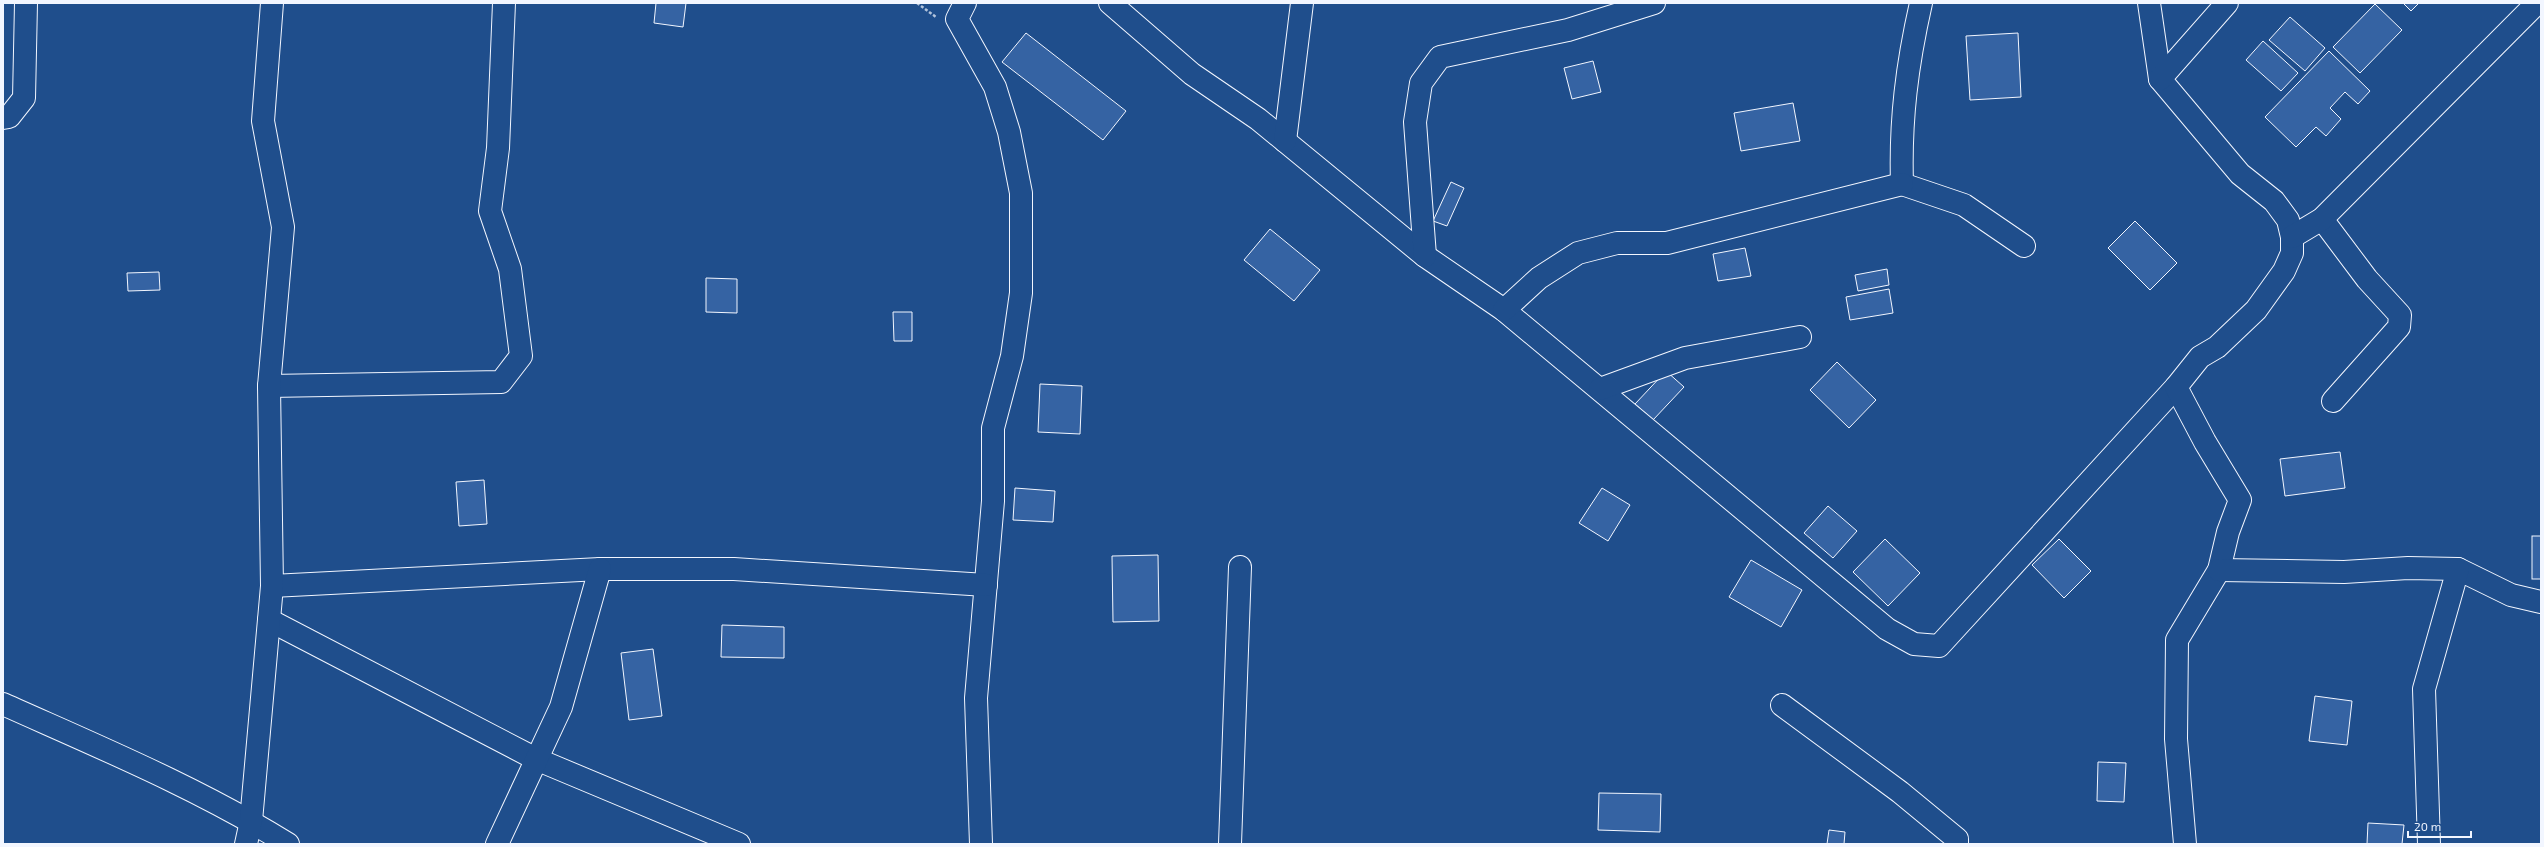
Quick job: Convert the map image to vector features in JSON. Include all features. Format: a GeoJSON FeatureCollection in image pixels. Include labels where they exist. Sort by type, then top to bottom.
{"type":"FeatureCollection","features":[{"type":"Feature","properties":{"kind":"street"},"geometry":{"type":"LineString","coordinates":[[3,118],[9,117],[24,98],[26,3]]}},
{"type":"Feature","properties":{"kind":"street"},"geometry":{"type":"LineString","coordinates":[[246,844],[252,821],[272,586],[269,386],[283,227],[263,121],[272,3]]}},
{"type":"Feature","properties":{"kind":"street"},"geometry":{"type":"LineString","coordinates":[[269,386],[501,382],[521,356],[510,269],[490,211],[498,148],[504,3]]}},
{"type":"Feature","properties":{"kind":"street"},"geometry":{"type":"LineString","coordinates":[[964,3],[958,19],[995,87],[1009,132],[1021,193],[1021,294],[1012,356],[993,428],[993,501],[976,698],[981,844]]}},
{"type":"Feature","properties":{"kind":"street"},"geometry":{"type":"LineString","coordinates":[[1110,3],[1192,74],[1258,120],[1425,256],[1504,310],[1887,629],[1914,644],[1939,646],[2176,387],[2200,357],[2217,347],[2256,310],[2284,271],[2292,253],[2292,237],[2288,220],[2274,201],[2240,174],[2160,79],[2149,3]]}},
{"type":"Feature","properties":{"kind":"street"},"geometry":{"type":"LineString","coordinates":[[1285,142],[1302,3]]}},
{"type":"Feature","properties":{"kind":"street"},"geometry":{"type":"LineString","coordinates":[[1425,256],[1415,122],[1421,83],[1440,57],[1568,30],[1654,3]]}},
{"type":"Feature","properties":{"kind":"street"},"geometry":{"type":"LineString","coordinates":[[1902,184],[1901,144],[1908,64],[1921,3]]}},
{"type":"Feature","properties":{"kind":"street"},"geometry":{"type":"LineString","coordinates":[[2160,79],[2227,3]]}},
{"type":"Feature","properties":{"kind":"street"},"geometry":{"type":"LineString","coordinates":[[2292,237],[2322,218],[2537,3]]}},
{"type":"Feature","properties":{"kind":"street"},"geometry":{"type":"LineString","coordinates":[[1504,310],[1539,278],[1578,254],[1617,243],[1667,243],[1902,184],[1964,205],[2024,246]]}},
{"type":"Feature","properties":{"kind":"street"},"geometry":{"type":"LineString","coordinates":[[2322,218],[2367,279],[2400,315],[2399,327],[2333,401]]}},
{"type":"Feature","properties":{"kind":"street"},"geometry":{"type":"LineString","coordinates":[[1600,389],[1685,358],[1800,337]]}},
{"type":"Feature","properties":{"kind":"street"},"geometry":{"type":"LineString","coordinates":[[2176,387],[2205,442],[2240,500],[2228,532],[2219,570],[2177,640],[2176,739],[2185,844]]}},
{"type":"Feature","properties":{"kind":"street"},"geometry":{"type":"LineString","coordinates":[[1230,844],[1240,567]]}},
{"type":"Feature","properties":{"kind":"street"},"geometry":{"type":"LineString","coordinates":[[2219,570],[2344,572],[2436,568],[2458,569],[2511,595],[2541,602]]}},
{"type":"Feature","properties":{"kind":"street"},"geometry":{"type":"LineString","coordinates":[[272,586],[600,569],[734,569],[986,585]]}},
{"type":"Feature","properties":{"kind":"street"},"geometry":{"type":"LineString","coordinates":[[497,844],[561,707],[600,569]]}},
{"type":"Feature","properties":{"kind":"street"},"geometry":{"type":"LineString","coordinates":[[2429,844],[2424,689],[2458,569]]}},
{"type":"Feature","properties":{"kind":"street"},"geometry":{"type":"LineString","coordinates":[[269,620],[536,758],[739,844]]}},
{"type":"Feature","properties":{"kind":"street"},"geometry":{"type":"LineString","coordinates":[[3,704],[148,769],[252,821],[288,844]]}},
{"type":"Feature","properties":{"kind":"street"},"geometry":{"type":"LineString","coordinates":[[1782,705],[1900,792],[1957,839],[1957,844]]}},
{"type":"Feature","properties":{"kind":"building"},"geometry":{"type":"Polygon","coordinates":[[[656,3],[686,3],[683,27],[654,23],[656,3]]]}},
{"type":"Feature","properties":{"kind":"building"},"geometry":{"type":"Polygon","coordinates":[[[2403,3],[2419,3],[2411,11],[2403,3]]]}},
{"type":"Feature","properties":{"kind":"building"},"geometry":{"type":"Polygon","coordinates":[[[2375,4],[2402,30],[2360,73],[2333,47],[2375,4]]]}},
{"type":"Feature","properties":{"kind":"building"},"geometry":{"type":"Polygon","coordinates":[[[2290,17],[2325,48],[2305,71],[2269,40],[2290,17]]]}},
{"type":"Feature","properties":{"kind":"building"},"geometry":{"type":"Polygon","coordinates":[[[1026,33],[1126,111],[1103,140],[1002,62],[1026,33]]]}},
{"type":"Feature","properties":{"kind":"building"},"geometry":{"type":"Polygon","coordinates":[[[2018,33],[2021,97],[1970,100],[1966,36],[2018,33]]]}},
{"type":"Feature","properties":{"kind":"building"},"geometry":{"type":"Polygon","coordinates":[[[2263,41],[2298,73],[2281,91],[2246,60],[2263,41]]]}},
{"type":"Feature","properties":{"kind":"building"},"geometry":{"type":"Polygon","coordinates":[[[2329,51],[2370,91],[2358,104],[2345,92],[2330,108],[2341,119],[2326,136],[2316,127],[2296,147],[2265,117],[2329,51]]]}},
{"type":"Feature","properties":{"kind":"building"},"geometry":{"type":"Polygon","coordinates":[[[1593,61],[1601,92],[1572,99],[1564,68],[1593,61]]]}},
{"type":"Feature","properties":{"kind":"building"},"geometry":{"type":"Polygon","coordinates":[[[1793,103],[1800,141],[1741,151],[1734,113],[1793,103]]]}},
{"type":"Feature","properties":{"kind":"building"},"geometry":{"type":"Polygon","coordinates":[[[1451,182],[1464,188],[1447,226],[1433,221],[1451,182]]]}},
{"type":"Feature","properties":{"kind":"building"},"geometry":{"type":"Polygon","coordinates":[[[2135,221],[2177,263],[2150,290],[2108,248],[2135,221]]]}},
{"type":"Feature","properties":{"kind":"building"},"geometry":{"type":"Polygon","coordinates":[[[1270,229],[1320,270],[1294,301],[1244,260],[1270,229]]]}},
{"type":"Feature","properties":{"kind":"building"},"geometry":{"type":"Polygon","coordinates":[[[1745,248],[1751,276],[1718,281],[1713,254],[1745,248]]]}},
{"type":"Feature","properties":{"kind":"building"},"geometry":{"type":"Polygon","coordinates":[[[1887,269],[1889,285],[1858,291],[1855,275],[1887,269]]]}},
{"type":"Feature","properties":{"kind":"building"},"geometry":{"type":"Polygon","coordinates":[[[159,272],[160,290],[128,291],[127,273],[159,272]]]}},
{"type":"Feature","properties":{"kind":"building"},"geometry":{"type":"Polygon","coordinates":[[[706,278],[737,279],[737,313],[706,312],[706,278]]]}},
{"type":"Feature","properties":{"kind":"building"},"geometry":{"type":"Polygon","coordinates":[[[1889,289],[1893,313],[1850,320],[1846,297],[1889,289]]]}},
{"type":"Feature","properties":{"kind":"building"},"geometry":{"type":"Polygon","coordinates":[[[893,312],[912,312],[912,341],[894,341],[893,312]]]}},
{"type":"Feature","properties":{"kind":"building"},"geometry":{"type":"Polygon","coordinates":[[[1837,362],[1876,400],[1849,428],[1810,390],[1837,362]]]}},
{"type":"Feature","properties":{"kind":"building"},"geometry":{"type":"Polygon","coordinates":[[[1666,371],[1684,387],[1653,420],[1635,404],[1666,371]]]}},
{"type":"Feature","properties":{"kind":"building"},"geometry":{"type":"Polygon","coordinates":[[[1040,384],[1082,386],[1080,434],[1038,432],[1040,384]]]}},
{"type":"Feature","properties":{"kind":"building"},"geometry":{"type":"Polygon","coordinates":[[[2340,452],[2345,488],[2285,496],[2280,459],[2340,452]]]}},
{"type":"Feature","properties":{"kind":"building"},"geometry":{"type":"Polygon","coordinates":[[[484,480],[487,524],[459,526],[456,482],[484,480]]]}},
{"type":"Feature","properties":{"kind":"building"},"geometry":{"type":"Polygon","coordinates":[[[1015,488],[1055,491],[1053,522],[1013,520],[1015,488]]]}},
{"type":"Feature","properties":{"kind":"building"},"geometry":{"type":"Polygon","coordinates":[[[1602,488],[1630,505],[1608,541],[1579,523],[1602,488]]]}},
{"type":"Feature","properties":{"kind":"building"},"geometry":{"type":"Polygon","coordinates":[[[1828,506],[1857,531],[1833,558],[1804,533],[1828,506]]]}},
{"type":"Feature","properties":{"kind":"building"},"geometry":{"type":"Polygon","coordinates":[[[2532,536],[2541,536],[2541,579],[2532,579],[2532,536]]]}},
{"type":"Feature","properties":{"kind":"building"},"geometry":{"type":"Polygon","coordinates":[[[1885,539],[1920,573],[1888,606],[1853,572],[1885,539]]]}},
{"type":"Feature","properties":{"kind":"building"},"geometry":{"type":"Polygon","coordinates":[[[2059,539],[2091,571],[2064,598],[2032,565],[2059,539]]]}},
{"type":"Feature","properties":{"kind":"building"},"geometry":{"type":"Polygon","coordinates":[[[1158,555],[1159,621],[1113,622],[1112,556],[1158,555]]]}},
{"type":"Feature","properties":{"kind":"building"},"geometry":{"type":"Polygon","coordinates":[[[1751,560],[1802,590],[1781,627],[1729,597],[1751,560]]]}},
{"type":"Feature","properties":{"kind":"building"},"geometry":{"type":"Polygon","coordinates":[[[722,625],[784,627],[784,658],[721,657],[722,625]]]}},
{"type":"Feature","properties":{"kind":"building"},"geometry":{"type":"Polygon","coordinates":[[[653,649],[662,716],[629,720],[621,653],[653,649]]]}},
{"type":"Feature","properties":{"kind":"building"},"geometry":{"type":"Polygon","coordinates":[[[2315,696],[2352,701],[2347,745],[2309,741],[2315,696]]]}},
{"type":"Feature","properties":{"kind":"building"},"geometry":{"type":"Polygon","coordinates":[[[2098,762],[2126,763],[2124,802],[2097,801],[2098,762]]]}},
{"type":"Feature","properties":{"kind":"building"},"geometry":{"type":"Polygon","coordinates":[[[1599,793],[1661,794],[1660,832],[1598,830],[1599,793]]]}},
{"type":"Feature","properties":{"kind":"building"},"geometry":{"type":"Polygon","coordinates":[[[2368,823],[2404,825],[2402,844],[2367,844],[2368,823]]]}},
{"type":"Feature","properties":{"kind":"building"},"geometry":{"type":"Polygon","coordinates":[[[1829,830],[1845,832],[1844,844],[1827,844],[1829,830]]]}}]}
